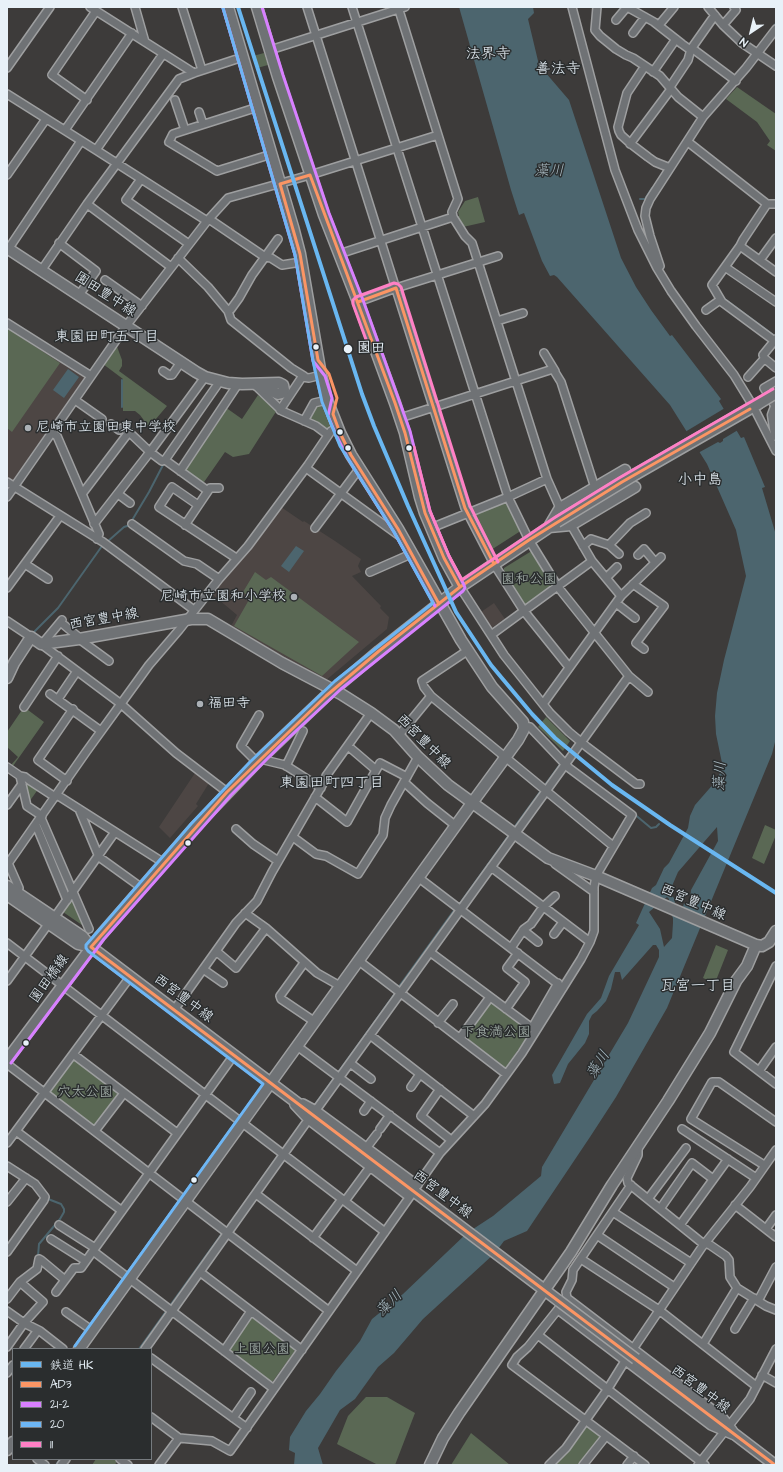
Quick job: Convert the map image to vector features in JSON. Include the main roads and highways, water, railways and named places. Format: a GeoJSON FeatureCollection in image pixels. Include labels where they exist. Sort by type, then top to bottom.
{"type":"FeatureCollection","features":[{"type":"Feature","properties":{"kind":"water","name":"藻川"},"geometry":{"type":"Polygon","coordinates":[[[459,7],[533,7],[534,13],[528,19],[539,65],[569,100],[621,258],[636,287],[651,310],[721,399],[719,401],[741,438],[744,437],[765,487],[762,488],[776,535],[776,738],[772,754],[667,1008],[616,1097],[590,1137],[527,1231],[504,1241],[495,1253],[423,1319],[394,1353],[378,1367],[355,1399],[340,1410],[318,1448],[323,1465],[294,1465],[295,1453],[289,1450],[290,1437],[306,1411],[360,1341],[372,1319],[403,1294],[467,1233],[493,1216],[541,1176],[542,1167],[628,1023],[659,957],[659,950],[656,945],[653,945],[622,980],[620,972],[615,972],[611,989],[606,1001],[592,1015],[589,1021],[589,1034],[585,1043],[568,1064],[560,1083],[554,1084],[552,1075],[587,1014],[601,998],[609,976],[639,925],[636,923],[652,888],[656,885],[664,868],[669,863],[688,828],[690,816],[695,805],[716,781],[720,773],[722,763],[716,734],[715,716],[717,693],[746,576],[736,530],[707,464],[670,405],[557,277],[554,275],[550,276],[542,261],[524,213],[519,215],[459,7]],[[717,827],[678,872],[669,893],[674,898],[676,908],[679,910],[683,907],[684,903],[686,906],[688,905],[691,890],[718,841],[717,827]],[[667,897],[649,912],[660,929],[664,947],[672,938],[673,923],[673,918],[669,910],[669,899],[667,897]]]}},
{"type":"Feature","properties":{"kind":"water"},"geometry":{"type":"Polygon","coordinates":[[[68,369],[79,377],[64,398],[53,390],[68,369]]]}},
{"type":"Feature","properties":{"kind":"water"},"geometry":{"type":"Polygon","coordinates":[[[296,546],[304,551],[289,572],[281,566],[296,546]]]}},
{"type":"Feature","properties":{"kind":"waterway"},"geometry":{"type":"LineString","coordinates":[[773,29],[776,23]]}},
{"type":"Feature","properties":{"kind":"waterway"},"geometry":{"type":"LineString","coordinates":[[655,185],[663,172]]}},
{"type":"Feature","properties":{"kind":"waterway"},"geometry":{"type":"LineString","coordinates":[[640,199],[645,199],[652,188]]}},
{"type":"Feature","properties":{"kind":"waterway"},"geometry":{"type":"LineString","coordinates":[[722,297],[776,337]]}},
{"type":"Feature","properties":{"kind":"waterway"},"geometry":{"type":"LineString","coordinates":[[122,380],[122,407]]}},
{"type":"Feature","properties":{"kind":"waterway"},"geometry":{"type":"LineString","coordinates":[[131,522],[163,465],[161,463]]}},
{"type":"Feature","properties":{"kind":"waterway"},"geometry":{"type":"LineString","coordinates":[[107,542],[124,527],[130,525]]}},
{"type":"Feature","properties":{"kind":"waterway"},"geometry":{"type":"LineString","coordinates":[[34,634],[33,633],[58,608],[102,546]]}},
{"type":"Feature","properties":{"kind":"waterway"},"geometry":{"type":"LineString","coordinates":[[513,829],[561,763]]}},
{"type":"Feature","properties":{"kind":"waterway"},"geometry":{"type":"LineString","coordinates":[[568,763],[606,792]]}},
{"type":"Feature","properties":{"kind":"waterway"},"geometry":{"type":"LineString","coordinates":[[633,813],[651,828],[656,827],[659,824]]}},
{"type":"Feature","properties":{"kind":"waterway"},"geometry":{"type":"LineString","coordinates":[[458,906],[509,835]]}},
{"type":"Feature","properties":{"kind":"waterway"},"geometry":{"type":"LineString","coordinates":[[398,988],[455,909]]}},
{"type":"Feature","properties":{"kind":"waterway"},"geometry":{"type":"LineString","coordinates":[[316,1103],[396,992]]}},
{"type":"Feature","properties":{"kind":"waterway"},"geometry":{"type":"LineString","coordinates":[[282,1151],[302,1122]]}},
{"type":"Feature","properties":{"kind":"waterway"},"geometry":{"type":"LineString","coordinates":[[226,1229],[279,1154]]}},
{"type":"Feature","properties":{"kind":"waterway"},"geometry":{"type":"LineString","coordinates":[[38,1256],[39,1244],[64,1212],[61,1204],[48,1199]]}},
{"type":"Feature","properties":{"kind":"waterway"},"geometry":{"type":"LineString","coordinates":[[169,1307],[223,1232]]}},
{"type":"Feature","properties":{"kind":"waterway"},"geometry":{"type":"LineString","coordinates":[[140,1348],[167,1310]]}},
{"type":"Feature","properties":{"kind":"waterway"},"geometry":{"type":"LineString","coordinates":[[56,1465],[59,1460]]}},
{"type":"Feature","properties":{"kind":"rail line","name":"HK"},"geometry":{"type":"LineString","coordinates":[[238,7],[362,394],[408,506],[456,612],[491,665],[532,714],[555,738],[612,785],[670,825],[776,893]]}},
{"type":"Feature","properties":{"kind":"place","name":"園田"},"geometry":{"type":"Point","coordinates":[348,349]}},
{"type":"Feature","properties":{"kind":"place","name":"尼崎市立園田東中学校"},"geometry":{"type":"Point","coordinates":[28,428]}},
{"type":"Feature","properties":{"kind":"place","name":"尼崎市立園和小学校"},"geometry":{"type":"Point","coordinates":[294,597]}},
{"type":"Feature","properties":{"kind":"place","name":"福田寺"},"geometry":{"type":"Point","coordinates":[200,704]}},
{"type":"Feature","properties":{"kind":"district","name":"法界寺"},"geometry":{"type":"Point","coordinates":[488,55]}},
{"type":"Feature","properties":{"kind":"district","name":"善法寺"},"geometry":{"type":"Point","coordinates":[558,70]}},
{"type":"Feature","properties":{"kind":"district","name":"東園田町五丁目"},"geometry":{"type":"Point","coordinates":[107,338]}},
{"type":"Feature","properties":{"kind":"district","name":"小中島"},"geometry":{"type":"Point","coordinates":[700,481]}},
{"type":"Feature","properties":{"kind":"district","name":"東園田町四丁目"},"geometry":{"type":"Point","coordinates":[332,784]}},
{"type":"Feature","properties":{"kind":"district","name":"瓦宮一丁目"},"geometry":{"type":"Point","coordinates":[698,987]}},
{"type":"Feature","properties":{"kind":"park label","name":"園和公園"},"geometry":{"type":"Point","coordinates":[529,580]}},
{"type":"Feature","properties":{"kind":"park label","name":"下食満公園"},"geometry":{"type":"Point","coordinates":[496,1033]}},
{"type":"Feature","properties":{"kind":"park label","name":"穴太公園"},"geometry":{"type":"Point","coordinates":[85,1093]}},
{"type":"Feature","properties":{"kind":"park label","name":"上園公園"},"geometry":{"type":"Point","coordinates":[262,1350]}}]}
